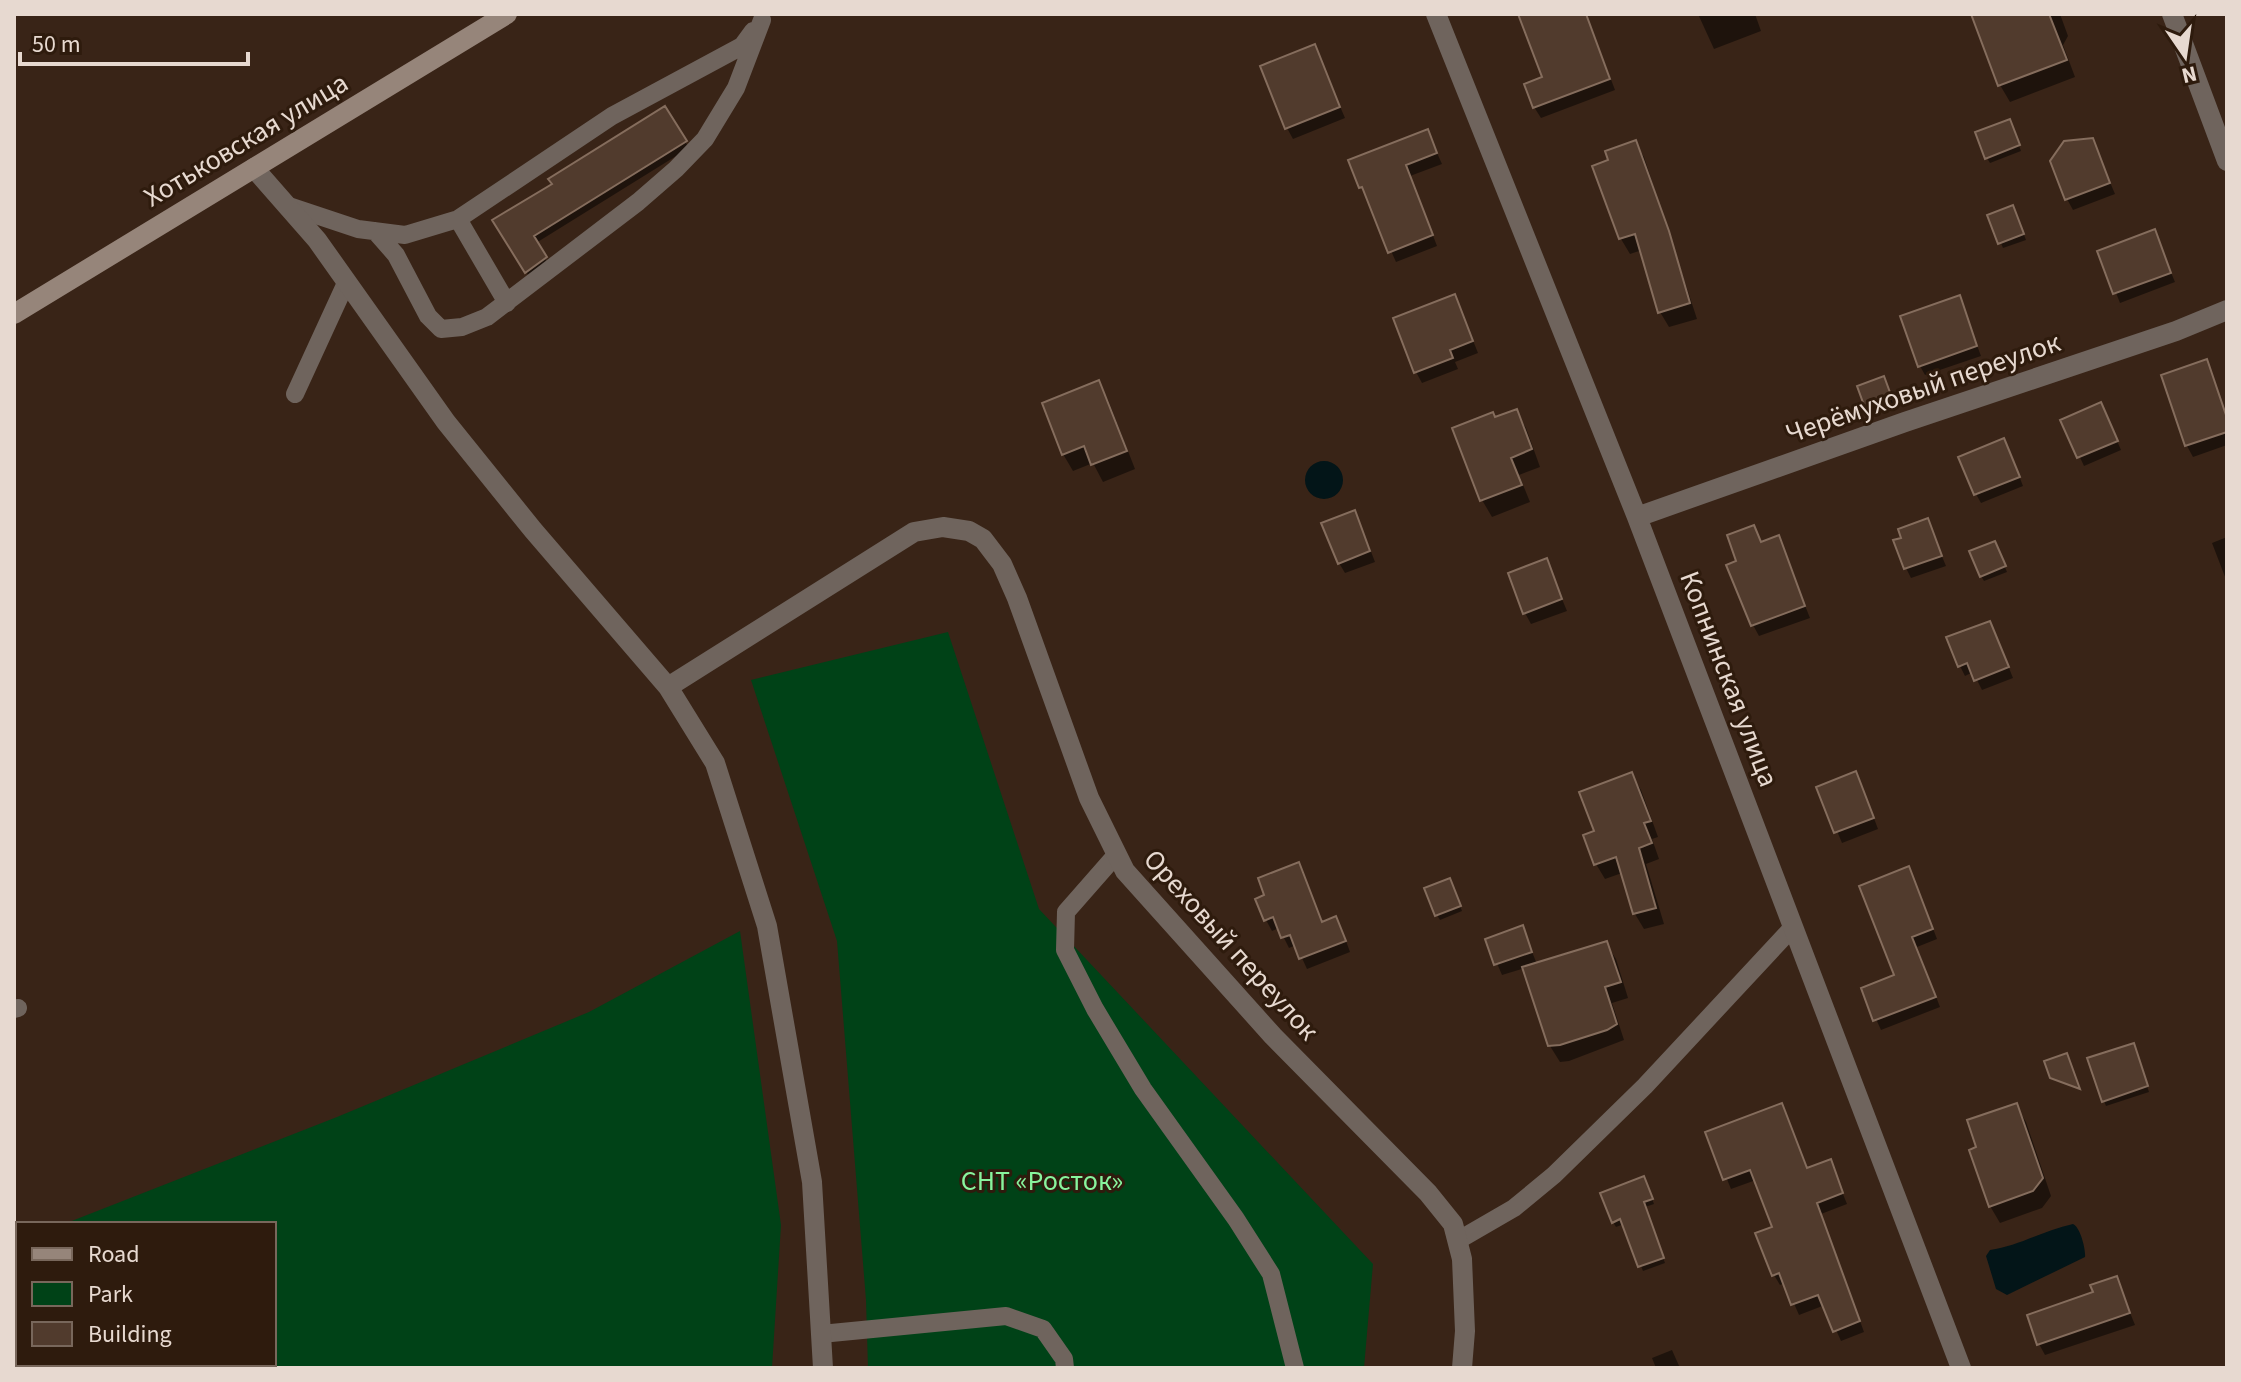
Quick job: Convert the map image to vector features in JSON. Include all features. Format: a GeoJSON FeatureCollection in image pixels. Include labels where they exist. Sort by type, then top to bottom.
{"type":"FeatureCollection","features":[{"type":"Feature","properties":{"kind":"main road","name":"Хотьковская улица"},"geometry":{"type":"LineString","coordinates":[[14,314],[507,14]]}},
{"type":"Feature","properties":{"kind":"street","name":"Копнинская улица"},"geometry":{"type":"LineString","coordinates":[[1436,14],[1637,517],[1961,1368]]}},
{"type":"Feature","properties":{"kind":"street"},"geometry":{"type":"LineString","coordinates":[[2172,14],[2227,161]]}},
{"type":"Feature","properties":{"kind":"street"},"geometry":{"type":"LineString","coordinates":[[254,168],[317,240],[446,422],[533,530],[668,687],[715,763],[767,926],[812,1182],[823,1368]]}},
{"type":"Feature","properties":{"kind":"street","name":"Черёмуховый переулок"},"geometry":{"type":"LineString","coordinates":[[1637,517],[2176,331],[2227,310]]}},
{"type":"Feature","properties":{"kind":"street","name":"Ореховый переулок"},"geometry":{"type":"LineString","coordinates":[[668,687],[914,532],[943,527],[969,531],[983,539],[1002,564],[1089,798],[1125,871],[1273,1036],[1428,1193],[1453,1224],[1462,1259],[1464,1288],[1462,1368]]}},
{"type":"Feature","properties":{"kind":"lane"},"geometry":{"type":"LineString","coordinates":[[286,205],[358,229],[405,235],[458,219],[612,116],[742,46],[763,17]]}},
{"type":"Feature","properties":{"kind":"lane"},"geometry":{"type":"LineString","coordinates":[[375,231],[396,255],[428,316],[441,329],[462,327],[487,317],[638,202],[705,139],[736,88],[763,17]]}},
{"type":"Feature","properties":{"kind":"lane"},"geometry":{"type":"LineString","coordinates":[[458,219],[507,303]]}},
{"type":"Feature","properties":{"kind":"lane"},"geometry":{"type":"LineString","coordinates":[[295,394],[346,283]]}},
{"type":"Feature","properties":{"kind":"lane"},"geometry":{"type":"LineString","coordinates":[[1116,855],[1066,912],[1065,950],[1095,1009],[1143,1089],[1236,1219],[1271,1274],[1295,1368]]}},
{"type":"Feature","properties":{"kind":"lane"},"geometry":{"type":"LineString","coordinates":[[1457,1241],[1514,1208],[1554,1175],[1645,1086],[1793,927]]}},
{"type":"Feature","properties":{"kind":"lane"},"geometry":{"type":"LineString","coordinates":[[821,1334],[1006,1316],[1043,1329],[1064,1359],[1065,1368]]}},
{"type":"Feature","properties":{"kind":"green space","name":"СНТ «Росток»"},"geometry":{"type":"Polygon","coordinates":[[[948,632],[1039,909],[1373,1264],[1364,1368],[868,1368],[866,1300],[837,941],[751,680],[948,632]]]}},
{"type":"Feature","properties":{"kind":"green space"},"geometry":{"type":"Polygon","coordinates":[[[740,931],[781,1225],[772,1368],[14,1368],[16,1243],[16,1366],[276,1366],[276,1222],[69,1222],[337,1117],[589,1012],[740,931]]]}},
{"type":"Feature","properties":{"kind":"shaded area"},"geometry":{"type":"Polygon","coordinates":[[[1324,461],[1337,467],[1343,480],[1337,493],[1324,499],[1311,493],[1305,480],[1311,467],[1324,461]]]}},
{"type":"Feature","properties":{"kind":"shaded area"},"geometry":{"type":"Polygon","coordinates":[[[2073,1224],[2082,1239],[2085,1257],[2007,1295],[1996,1289],[1986,1256],[1990,1250],[2073,1224]]]}},
{"type":"Feature","properties":{"kind":"building"},"geometry":{"type":"Polygon","coordinates":[[[1518,14],[1586,14],[1610,79],[1533,108],[1524,84],[1542,77],[1518,14]]]}},
{"type":"Feature","properties":{"kind":"building"},"geometry":{"type":"Polygon","coordinates":[[[1971,14],[2049,14],[2067,60],[1998,86],[1971,14]]]}},
{"type":"Feature","properties":{"kind":"building"},"geometry":{"type":"Polygon","coordinates":[[[1315,44],[1340,107],[1285,129],[1260,66],[1315,44]]]}},
{"type":"Feature","properties":{"kind":"building"},"geometry":{"type":"Polygon","coordinates":[[[665,106],[687,141],[534,236],[547,257],[525,273],[492,220],[552,184],[548,179],[665,106]]]}},
{"type":"Feature","properties":{"kind":"building"},"geometry":{"type":"Polygon","coordinates":[[[2010,119],[2020,145],[1985,159],[1975,132],[2010,119]]]}},
{"type":"Feature","properties":{"kind":"building"},"geometry":{"type":"Polygon","coordinates":[[[1428,129],[1437,153],[1406,165],[1433,235],[1388,253],[1348,160],[1428,129]]]}},
{"type":"Feature","properties":{"kind":"building"},"geometry":{"type":"Polygon","coordinates":[[[2093,138],[2110,183],[2065,200],[2050,161],[2064,141],[2093,138]]]}},
{"type":"Feature","properties":{"kind":"building"},"geometry":{"type":"Polygon","coordinates":[[[1636,140],[1669,231],[1690,303],[1658,313],[1635,234],[1619,239],[1592,166],[1608,160],[1605,151],[1636,140]]]}},
{"type":"Feature","properties":{"kind":"building"},"geometry":{"type":"Polygon","coordinates":[[[2013,205],[2024,234],[1998,244],[1987,215],[2013,205]]]}},
{"type":"Feature","properties":{"kind":"building"},"geometry":{"type":"Polygon","coordinates":[[[2155,229],[2171,273],[2113,294],[2097,251],[2155,229]]]}},
{"type":"Feature","properties":{"kind":"building"},"geometry":{"type":"Polygon","coordinates":[[[1455,294],[1473,341],[1450,350],[1453,358],[1414,373],[1393,318],[1455,294]]]}},
{"type":"Feature","properties":{"kind":"building"},"geometry":{"type":"Polygon","coordinates":[[[1960,295],[1977,346],[1918,367],[1900,316],[1960,295]]]}},
{"type":"Feature","properties":{"kind":"building"},"geometry":{"type":"Polygon","coordinates":[[[2207,359],[2227,418],[2227,432],[2185,446],[2161,375],[2207,359]]]}},
{"type":"Feature","properties":{"kind":"building"},"geometry":{"type":"Polygon","coordinates":[[[1884,376],[1892,398],[1865,408],[1857,386],[1884,376]]]}},
{"type":"Feature","properties":{"kind":"building"},"geometry":{"type":"Polygon","coordinates":[[[1099,380],[1127,451],[1091,465],[1084,446],[1062,455],[1042,403],[1099,380]]]}},
{"type":"Feature","properties":{"kind":"building"},"geometry":{"type":"Polygon","coordinates":[[[2101,402],[2118,441],[2077,458],[2060,420],[2101,402]]]}},
{"type":"Feature","properties":{"kind":"building"},"geometry":{"type":"Polygon","coordinates":[[[1517,409],[1532,449],[1511,458],[1522,485],[1480,501],[1452,428],[1493,412],[1495,417],[1517,409]]]}},
{"type":"Feature","properties":{"kind":"building"},"geometry":{"type":"Polygon","coordinates":[[[2004,438],[2020,477],[1974,495],[1958,457],[2004,438]]]}},
{"type":"Feature","properties":{"kind":"building"},"geometry":{"type":"Polygon","coordinates":[[[1355,510],[1370,551],[1338,564],[1321,523],[1355,510]]]}},
{"type":"Feature","properties":{"kind":"building"},"geometry":{"type":"Polygon","coordinates":[[[1928,518],[1942,556],[1904,569],[1893,540],[1901,538],[1898,529],[1928,518]]]}},
{"type":"Feature","properties":{"kind":"building"},"geometry":{"type":"Polygon","coordinates":[[[1754,525],[1761,542],[1779,535],[1805,606],[1751,626],[1726,565],[1736,561],[1727,535],[1754,525]]]}},
{"type":"Feature","properties":{"kind":"building"},"geometry":{"type":"Polygon","coordinates":[[[1995,541],[2006,566],[1980,577],[1969,551],[1995,541]]]}},
{"type":"Feature","properties":{"kind":"building"},"geometry":{"type":"Polygon","coordinates":[[[1547,558],[1562,599],[1523,614],[1508,573],[1547,558]]]}},
{"type":"Feature","properties":{"kind":"building"},"geometry":{"type":"Polygon","coordinates":[[[1990,621],[2009,667],[1974,681],[1967,663],[1958,667],[1946,637],[1990,621]]]}},
{"type":"Feature","properties":{"kind":"building"},"geometry":{"type":"Polygon","coordinates":[[[1856,771],[1874,818],[1834,833],[1816,787],[1856,771]]]}},
{"type":"Feature","properties":{"kind":"building"},"geometry":{"type":"Polygon","coordinates":[[[1632,772],[1651,821],[1644,823],[1652,843],[1639,848],[1656,908],[1633,914],[1616,857],[1594,865],[1583,835],[1594,831],[1579,792],[1632,772]]]}},
{"type":"Feature","properties":{"kind":"building"},"geometry":{"type":"Polygon","coordinates":[[[1299,862],[1322,922],[1336,916],[1346,941],[1299,959],[1290,935],[1281,938],[1273,917],[1264,921],[1255,899],[1264,895],[1258,878],[1299,862]]]}},
{"type":"Feature","properties":{"kind":"building"},"geometry":{"type":"Polygon","coordinates":[[[1909,866],[1933,929],[1912,937],[1936,997],[1873,1021],[1861,988],[1894,975],[1859,886],[1909,866]]]}},
{"type":"Feature","properties":{"kind":"building"},"geometry":{"type":"Polygon","coordinates":[[[1450,878],[1461,906],[1435,916],[1424,888],[1450,878]]]}},
{"type":"Feature","properties":{"kind":"building"},"geometry":{"type":"Polygon","coordinates":[[[1523,925],[1532,952],[1494,965],[1485,939],[1523,925]]]}},
{"type":"Feature","properties":{"kind":"building"},"geometry":{"type":"Polygon","coordinates":[[[1607,941],[1621,982],[1605,987],[1617,1024],[1560,1045],[1548,1046],[1522,967],[1607,941]]]}},
{"type":"Feature","properties":{"kind":"building"},"geometry":{"type":"Polygon","coordinates":[[[2134,1043],[2148,1086],[2102,1102],[2087,1058],[2134,1043]]]}},
{"type":"Feature","properties":{"kind":"building"},"geometry":{"type":"Polygon","coordinates":[[[2067,1053],[2080,1089],[2050,1078],[2044,1061],[2067,1053]]]}},
{"type":"Feature","properties":{"kind":"building"},"geometry":{"type":"Polygon","coordinates":[[[1782,1103],[1807,1168],[1831,1159],[1843,1193],[1817,1203],[1860,1321],[1833,1332],[1818,1295],[1791,1305],[1779,1273],[1772,1276],[1755,1233],[1772,1227],[1750,1170],[1723,1180],[1705,1132],[1782,1103]]]}},
{"type":"Feature","properties":{"kind":"building"},"geometry":{"type":"Polygon","coordinates":[[[2017,1103],[2043,1178],[2033,1191],[1989,1207],[1969,1150],[1976,1147],[1967,1120],[2017,1103]]]}},
{"type":"Feature","properties":{"kind":"building"},"geometry":{"type":"Polygon","coordinates":[[[1644,1176],[1653,1199],[1644,1202],[1664,1258],[1638,1267],[1620,1219],[1612,1223],[1600,1193],[1644,1176]]]}},
{"type":"Feature","properties":{"kind":"building"},"geometry":{"type":"Polygon","coordinates":[[[2117,1276],[2130,1313],[2037,1345],[2027,1315],[2093,1292],[2090,1285],[2117,1276]]]}}]}
